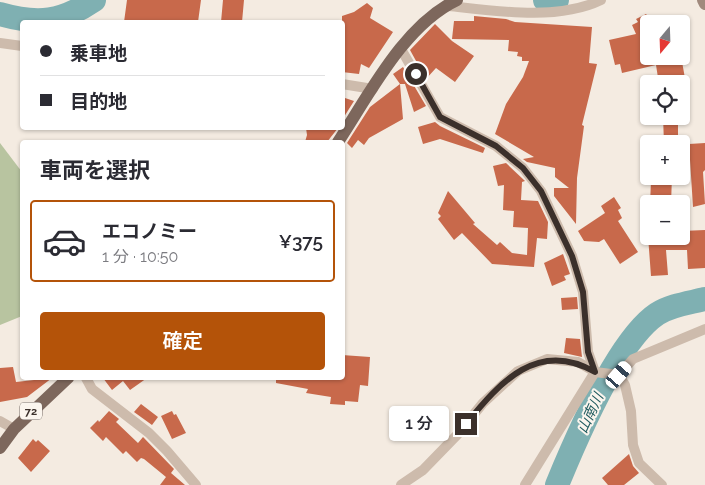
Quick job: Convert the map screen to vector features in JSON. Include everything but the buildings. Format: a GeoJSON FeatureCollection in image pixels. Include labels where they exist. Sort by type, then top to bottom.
{"type":"FeatureCollection","features":[{"type":"Feature","properties":{"kind":"main road"},"geometry":{"type":"LineString","coordinates":[[339,140],[401,49],[420,28],[452,1]]}},
{"type":"Feature","properties":{"kind":"main road","name":"72"},"geometry":{"type":"LineString","coordinates":[[0,448],[14,429],[66,380]]}},
{"type":"Feature","properties":{"kind":"street"},"geometry":{"type":"LineString","coordinates":[[452,1],[449,6],[549,12],[573,10],[601,0]]}},
{"type":"Feature","properties":{"kind":"street"},"geometry":{"type":"LineString","coordinates":[[703,0],[705,4]]}},
{"type":"Feature","properties":{"kind":"street"},"geometry":{"type":"LineString","coordinates":[[0,43],[20,46]]}},
{"type":"Feature","properties":{"kind":"street"},"geometry":{"type":"LineString","coordinates":[[401,49],[440,117],[496,146],[523,168],[541,191],[572,256],[583,292],[588,352],[595,372]]}},
{"type":"Feature","properties":{"kind":"street"},"geometry":{"type":"LineString","coordinates":[[345,84],[373,89]]}},
{"type":"Feature","properties":{"kind":"street"},"geometry":{"type":"LineString","coordinates":[[619,375],[633,359],[705,329]]}},
{"type":"Feature","properties":{"kind":"street"},"geometry":{"type":"LineString","coordinates":[[401,485],[424,470],[458,434],[483,403],[518,371],[547,359],[578,362],[595,372],[619,375]]}},
{"type":"Feature","properties":{"kind":"street"},"geometry":{"type":"LineString","coordinates":[[525,485],[595,372]]}},
{"type":"Feature","properties":{"kind":"street"},"geometry":{"type":"LineString","coordinates":[[619,375],[624,385],[631,411],[633,445],[640,463],[662,485]]}},
{"type":"Feature","properties":{"kind":"street"},"geometry":{"type":"LineString","coordinates":[[87,380],[92,389],[167,451],[196,485]]}},
{"type":"Feature","properties":{"kind":"street"},"geometry":{"type":"LineString","coordinates":[[0,421],[14,429]]}},
{"type":"Feature","properties":{"kind":"green space"},"geometry":{"type":"Polygon","coordinates":[[[0,143],[20,169],[20,317],[0,325],[0,143]]]}},
{"type":"Feature","properties":{"kind":"waterway"},"geometry":{"type":"LineString","coordinates":[[0,14],[26,20],[49,19],[71,13],[94,0]]}},
{"type":"Feature","properties":{"kind":"waterway"},"geometry":{"type":"LineString","coordinates":[[545,0],[557,0]]}},
{"type":"Feature","properties":{"kind":"waterway","name":"山南川"},"geometry":{"type":"LineString","coordinates":[[557,485],[599,393],[627,346],[642,327],[662,311],[674,306],[705,299]]}},
{"type":"Feature","properties":{"kind":"route"},"geometry":{"type":"LineString","coordinates":[[416,74],[440,117],[496,146],[523,168],[541,191],[553,220],[572,256],[583,292],[588,352],[595,372],[578,362],[547,359],[518,371],[497,388],[466,424]]}}]}
